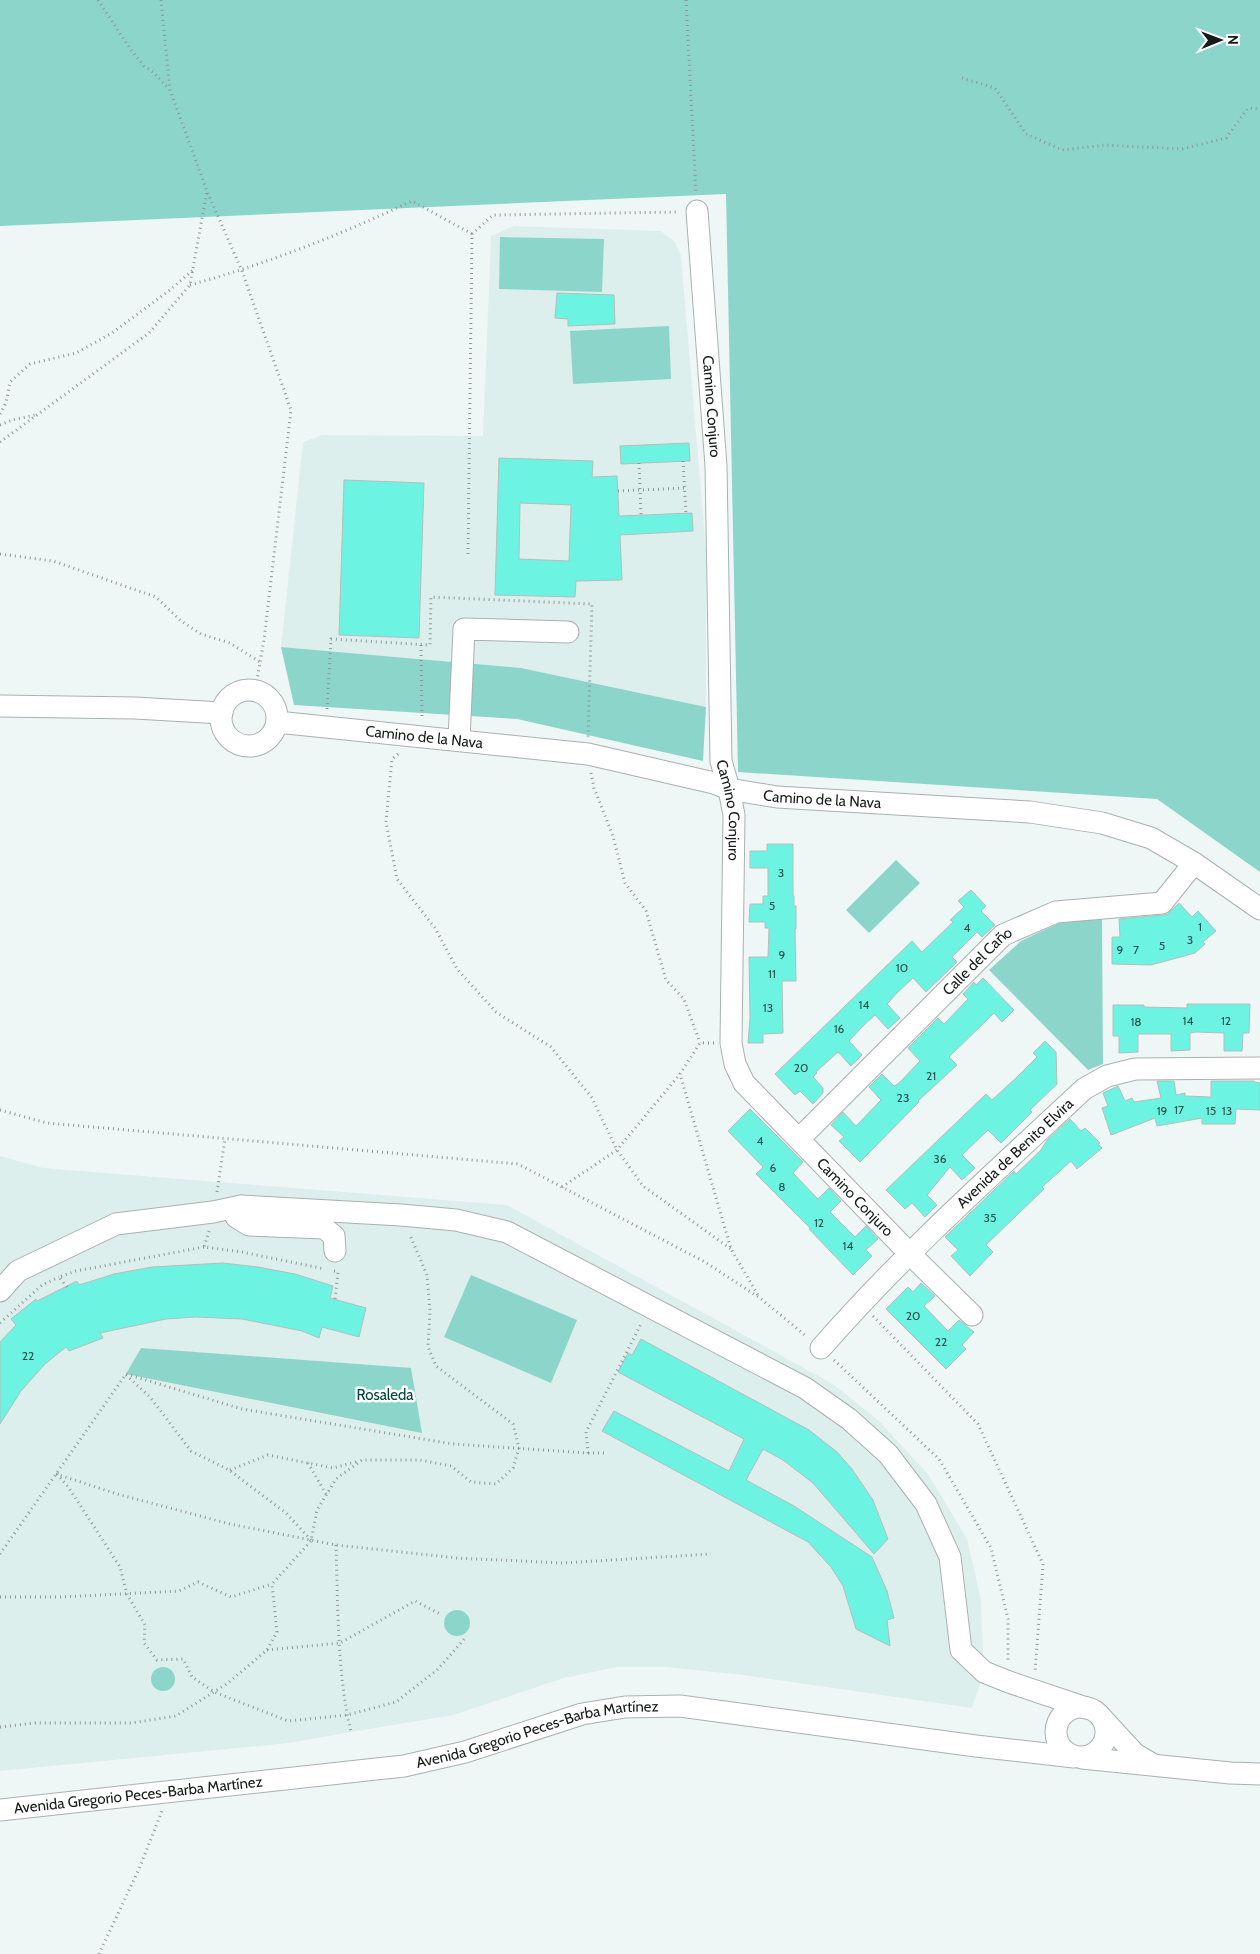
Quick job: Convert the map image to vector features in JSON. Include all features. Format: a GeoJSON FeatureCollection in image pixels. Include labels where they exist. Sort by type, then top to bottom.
{"type":"FeatureCollection","features":[{"type":"Feature","properties":{"kind":"street","name":"Camino Conjuro"},"geometry":{"type":"LineString","coordinates":[[697,211],[716,466],[721,761],[730,789],[734,816],[731,1043],[735,1064],[744,1082],[909,1253],[972,1315]]}},
{"type":"Feature","properties":{"kind":"street"},"geometry":{"type":"LineString","coordinates":[[459,740],[464,629],[568,632]]}},
{"type":"Feature","properties":{"kind":"street"},"geometry":{"type":"LineString","coordinates":[[244,691],[255,691],[264,695],[272,702],[277,711],[277,722],[273,733],[266,741],[256,746],[245,746],[234,742],[226,734],[222,724],[222,713],[226,703],[234,695],[244,691]]}},
{"type":"Feature","properties":{"kind":"street"},"geometry":{"type":"LineString","coordinates":[[0,706],[135,708],[222,713]]}},
{"type":"Feature","properties":{"kind":"street","name":"Camino de la Nava"},"geometry":{"type":"LineString","coordinates":[[277,722],[588,754],[730,789],[777,797],[1030,812],[1102,823],[1151,838],[1194,863],[1260,909]]}},
{"type":"Feature","properties":{"kind":"street","name":"Calle del Caño"},"geometry":{"type":"LineString","coordinates":[[799,1139],[1003,935],[1056,912],[1162,903],[1194,863]]}},
{"type":"Feature","properties":{"kind":"street","name":"Avenida de Benito Elvira"},"geometry":{"type":"LineString","coordinates":[[821,1348],[861,1302],[909,1253],[1084,1089],[1107,1076],[1135,1069],[1260,1068]]}},
{"type":"Feature","properties":{"kind":"street"},"geometry":{"type":"LineString","coordinates":[[241,1206],[236,1217],[249,1225],[324,1228],[334,1236],[335,1251]]}},
{"type":"Feature","properties":{"kind":"street"},"geometry":{"type":"LineString","coordinates":[[0,1291],[18,1272],[116,1224],[215,1212],[241,1206],[456,1220],[507,1232],[805,1388],[849,1419],[888,1454],[926,1504],[950,1558],[962,1650],[984,1672],[1034,1690],[1093,1712],[1105,1724],[1106,1733],[1101,1748],[1094,1753],[1078,1757],[1062,1749],[1051,1711],[1034,1690]]}},
{"type":"Feature","properties":{"kind":"street","name":"Avenida Gregorio Peces-Barba Martínez"},"geometry":{"type":"LineString","coordinates":[[0,1810],[404,1766],[465,1752],[582,1714],[625,1707],[680,1706],[976,1746],[1260,1774]]}},
{"type":"Feature","properties":{"kind":"street"},"geometry":{"type":"LineString","coordinates":[[1038,1752],[1050,1746],[1065,1713],[1071,1709],[1093,1712],[1135,1754],[1154,1765]]}},
{"type":"Feature","properties":{"kind":"path"},"geometry":{"type":"LineString","coordinates":[[98,0],[123,39],[144,66],[153,72],[170,90]]}},
{"type":"Feature","properties":{"kind":"path"},"geometry":{"type":"LineString","coordinates":[[161,0],[170,90],[207,190],[242,271],[291,410],[255,691]]}},
{"type":"Feature","properties":{"kind":"path"},"geometry":{"type":"LineString","coordinates":[[468,554],[472,234],[493,215],[697,211],[686,0]]}},
{"type":"Feature","properties":{"kind":"path"},"geometry":{"type":"LineString","coordinates":[[962,78],[994,88],[1026,134],[1062,150],[1105,145],[1182,149],[1226,138],[1248,108],[1260,109]]}},
{"type":"Feature","properties":{"kind":"path"},"geometry":{"type":"LineString","coordinates":[[0,442],[149,333],[190,285],[207,190]]}},
{"type":"Feature","properties":{"kind":"path"},"geometry":{"type":"LineString","coordinates":[[190,285],[242,271],[356,227],[412,201],[472,234]]}},
{"type":"Feature","properties":{"kind":"path"},"geometry":{"type":"LineString","coordinates":[[0,414],[6,403],[10,382],[30,364],[76,353],[117,328],[170,290],[193,270]]}},
{"type":"Feature","properties":{"kind":"path"},"geometry":{"type":"LineString","coordinates":[[0,425],[12,420],[37,415]]}},
{"type":"Feature","properties":{"kind":"path"},"geometry":{"type":"LineString","coordinates":[[683,461],[686,513]]}},
{"type":"Feature","properties":{"kind":"path"},"geometry":{"type":"LineString","coordinates":[[639,463],[641,515]]}},
{"type":"Feature","properties":{"kind":"path"},"geometry":{"type":"LineString","coordinates":[[618,492],[685,488]]}},
{"type":"Feature","properties":{"kind":"path"},"geometry":{"type":"LineString","coordinates":[[0,554],[53,561],[156,596],[181,620],[201,634],[230,643],[260,662]]}},
{"type":"Feature","properties":{"kind":"path"},"geometry":{"type":"LineString","coordinates":[[421,645],[423,736],[392,759],[386,822],[397,879],[435,928],[457,969],[496,1012],[551,1047],[586,1090],[592,1098],[617,1150],[643,1186],[731,1249]]}},
{"type":"Feature","properties":{"kind":"path"},"geometry":{"type":"LineString","coordinates":[[588,754],[594,788],[612,836],[625,883],[646,911],[666,980],[684,999],[700,1043]]}},
{"type":"Feature","properties":{"kind":"path"},"geometry":{"type":"LineString","coordinates":[[562,1187],[617,1150],[680,1074],[700,1043]]}},
{"type":"Feature","properties":{"kind":"path"},"geometry":{"type":"LineString","coordinates":[[700,1043],[731,1043]]}},
{"type":"Feature","properties":{"kind":"path"},"geometry":{"type":"LineString","coordinates":[[680,1074],[731,1249],[760,1298]]}},
{"type":"Feature","properties":{"kind":"path"},"geometry":{"type":"LineString","coordinates":[[204,1247],[215,1212],[226,1139]]}},
{"type":"Feature","properties":{"kind":"path"},"geometry":{"type":"LineString","coordinates":[[230,1470],[268,1455],[333,1468],[362,1460],[420,1460],[451,1466],[471,1482],[496,1484],[513,1468],[519,1448],[513,1424],[436,1366],[428,1347],[430,1311],[427,1275],[401,1215]]}},
{"type":"Feature","properties":{"kind":"path"},"geometry":{"type":"LineString","coordinates":[[0,1323],[42,1285],[76,1271],[204,1247],[242,1252],[338,1272],[335,1299]]}},
{"type":"Feature","properties":{"kind":"path"},"geometry":{"type":"LineString","coordinates":[[59,1278],[67,1286]]}},
{"type":"Feature","properties":{"kind":"path"},"geometry":{"type":"LineString","coordinates":[[861,1302],[978,1424],[1043,1564],[1034,1690]]}},
{"type":"Feature","properties":{"kind":"path"},"geometry":{"type":"LineString","coordinates":[[588,1453],[586,1432],[650,1306]]}},
{"type":"Feature","properties":{"kind":"path"},"geometry":{"type":"LineString","coordinates":[[126,1374],[242,1409],[453,1444],[604,1454]]}},
{"type":"Feature","properties":{"kind":"path"},"geometry":{"type":"LineString","coordinates":[[126,1374],[150,1397],[192,1451],[230,1470],[286,1513],[311,1541]]}},
{"type":"Feature","properties":{"kind":"path"},"geometry":{"type":"LineString","coordinates":[[0,1554],[126,1374]]}},
{"type":"Feature","properties":{"kind":"path"},"geometry":{"type":"LineString","coordinates":[[0,1597],[179,1591],[198,1582],[230,1597],[272,1584],[311,1541],[317,1510],[336,1479],[362,1460]]}},
{"type":"Feature","properties":{"kind":"path"},"geometry":{"type":"LineString","coordinates":[[308,1463],[326,1494]]}},
{"type":"Feature","properties":{"kind":"path"},"geometry":{"type":"LineString","coordinates":[[56,1474],[116,1494],[230,1524],[336,1546],[457,1558],[563,1563],[711,1554]]}},
{"type":"Feature","properties":{"kind":"path"},"geometry":{"type":"LineString","coordinates":[[56,1474],[69,1488],[120,1567],[127,1594],[145,1625],[144,1643],[156,1660],[183,1659],[192,1677],[214,1692],[288,1721],[347,1716],[396,1702],[437,1670],[466,1637]]}},
{"type":"Feature","properties":{"kind":"path"},"geometry":{"type":"LineString","coordinates":[[336,1546],[340,1643],[347,1716],[351,1732]]}},
{"type":"Feature","properties":{"kind":"path"},"geometry":{"type":"LineString","coordinates":[[0,1727],[35,1723],[131,1723],[176,1716],[228,1684],[267,1650],[277,1632],[272,1584]]}},
{"type":"Feature","properties":{"kind":"path"},"geometry":{"type":"LineString","coordinates":[[267,1650],[340,1643],[414,1601],[442,1615]]}},
{"type":"Feature","properties":{"kind":"path"},"geometry":{"type":"LineString","coordinates":[[99,1954],[139,1869],[170,1792]]}},
{"type":"Feature","properties":{"kind":"shaded area"},"geometry":{"type":"Polygon","coordinates":[[[514,226],[661,231],[675,242],[681,256],[706,550],[706,707],[521,668],[281,647],[303,442],[322,435],[483,436],[491,236],[514,226]]]}},
{"type":"Feature","properties":{"kind":"shaded area"},"geometry":{"type":"Polygon","coordinates":[[[0,1156],[43,1168],[507,1205],[833,1384],[879,1421],[928,1474],[967,1539],[981,1600],[984,1672],[972,1708],[743,1675],[666,1667],[617,1667],[564,1678],[454,1715],[289,1743],[0,1771],[0,1156]]]}},
{"type":"Feature","properties":{"kind":"green space"},"geometry":{"type":"Polygon","coordinates":[[[0,0],[1260,0],[1260,872],[1157,799],[738,772],[726,194],[0,226],[0,0]]]}},
{"type":"Feature","properties":{"kind":"green space"},"geometry":{"type":"Polygon","coordinates":[[[500,237],[604,239],[602,292],[499,289],[500,237]]]}},
{"type":"Feature","properties":{"kind":"green space"},"geometry":{"type":"Polygon","coordinates":[[[669,326],[671,379],[573,384],[570,331],[669,326]]]}},
{"type":"Feature","properties":{"kind":"green space"},"geometry":{"type":"Polygon","coordinates":[[[281,647],[521,668],[706,707],[703,761],[517,719],[294,705],[281,647]]]}},
{"type":"Feature","properties":{"kind":"green space"},"geometry":{"type":"Polygon","coordinates":[[[896,860],[920,883],[869,933],[846,910],[896,860]]]}},
{"type":"Feature","properties":{"kind":"green space"},"geometry":{"type":"Polygon","coordinates":[[[1102,918],[1103,1064],[1088,1070],[989,970],[1021,941],[1059,923],[1102,918]]]}},
{"type":"Feature","properties":{"kind":"green space"},"geometry":{"type":"Polygon","coordinates":[[[471,1275],[577,1320],[551,1383],[444,1337],[471,1275]]]}},
{"type":"Feature","properties":{"kind":"green space","name":"Rosaleda"},"geometry":{"type":"Polygon","coordinates":[[[141,1348],[411,1368],[422,1433],[126,1374],[141,1348]]]}},
{"type":"Feature","properties":{"kind":"green space"},"geometry":{"type":"Polygon","coordinates":[[[457,1610],[466,1614],[470,1623],[466,1632],[457,1636],[448,1632],[444,1623],[448,1614],[457,1610]]]}},
{"type":"Feature","properties":{"kind":"green space"},"geometry":{"type":"Polygon","coordinates":[[[163,1667],[172,1670],[175,1679],[172,1688],[163,1691],[154,1688],[151,1679],[154,1670],[163,1667]]]}},
{"type":"Feature","properties":{"kind":"building"},"geometry":{"type":"Polygon","coordinates":[[[557,293],[614,295],[615,324],[568,326],[568,319],[555,318],[557,293]]]}},
{"type":"Feature","properties":{"kind":"building"},"geometry":{"type":"Polygon","coordinates":[[[689,443],[690,461],[621,464],[620,446],[689,443]]]}},
{"type":"Feature","properties":{"kind":"building"},"geometry":{"type":"Polygon","coordinates":[[[499,458],[593,461],[592,477],[617,476],[619,516],[692,513],[693,531],[620,535],[622,580],[576,581],[575,597],[495,595],[499,458]],[[520,503],[519,559],[569,561],[571,505],[520,503]]]}},
{"type":"Feature","properties":{"kind":"building"},"geometry":{"type":"Polygon","coordinates":[[[344,480],[424,483],[419,638],[339,635],[344,480]]]}},
{"type":"Feature","properties":{"kind":"building"},"geometry":{"type":"Polygon","coordinates":[[[767,844],[793,844],[793,896],[794,906],[796,906],[796,981],[782,981],[783,1033],[763,1034],[763,1043],[748,1043],[750,1018],[749,957],[768,957],[769,928],[765,928],[765,922],[749,922],[750,904],[763,904],[763,896],[768,896],[768,868],[750,868],[750,851],[767,851],[767,844]]]}},
{"type":"Feature","properties":{"kind":"building"},"geometry":{"type":"Polygon","coordinates":[[[971,890],[986,906],[981,911],[995,925],[982,937],[977,932],[952,957],[957,962],[926,992],[913,978],[898,992],[887,1004],[900,1018],[888,1029],[875,1015],[863,1026],[849,1041],[862,1055],[851,1066],[838,1052],[816,1072],[813,1077],[823,1088],[823,1093],[813,1104],[800,1091],[795,1095],[775,1074],[912,941],[922,952],[953,922],[950,920],[964,907],[958,901],[971,890]]]}},
{"type":"Feature","properties":{"kind":"building"},"geometry":{"type":"Polygon","coordinates":[[[1179,903],[1192,917],[1198,911],[1216,931],[1203,942],[1205,944],[1195,953],[1151,965],[1112,964],[1112,937],[1120,937],[1119,919],[1168,914],[1179,903]]]}},
{"type":"Feature","properties":{"kind":"building"},"geometry":{"type":"Polygon","coordinates":[[[983,978],[1014,1010],[1002,1022],[994,1013],[949,1057],[957,1065],[918,1101],[860,1162],[839,1141],[844,1137],[831,1125],[843,1112],[856,1126],[881,1100],[869,1087],[882,1074],[894,1086],[899,1083],[920,1061],[908,1048],[938,1018],[944,1024],[968,999],[963,994],[974,982],[976,985],[983,978]]]}},
{"type":"Feature","properties":{"kind":"building"},"geometry":{"type":"Polygon","coordinates":[[[1187,1004],[1250,1004],[1249,1033],[1243,1033],[1242,1051],[1224,1051],[1224,1033],[1196,1032],[1190,1033],[1190,1050],[1171,1051],[1171,1034],[1138,1034],[1138,1052],[1119,1053],[1119,1036],[1113,1036],[1113,1005],[1187,1008],[1187,1004]]]}},
{"type":"Feature","properties":{"kind":"building"},"geometry":{"type":"Polygon","coordinates":[[[1045,1041],[1056,1052],[1057,1084],[1030,1110],[1032,1112],[1001,1143],[988,1130],[962,1155],[975,1168],[962,1180],[950,1167],[927,1195],[937,1205],[925,1217],[912,1203],[905,1209],[886,1190],[986,1094],[992,1100],[1018,1076],[1037,1057],[1033,1053],[1045,1041]]]}},
{"type":"Feature","properties":{"kind":"building"},"geometry":{"type":"Polygon","coordinates":[[[1157,1081],[1174,1081],[1176,1095],[1185,1093],[1185,1096],[1211,1097],[1211,1081],[1254,1081],[1260,1083],[1260,1110],[1236,1109],[1235,1124],[1202,1124],[1202,1118],[1157,1126],[1155,1118],[1111,1135],[1102,1108],[1108,1106],[1103,1093],[1118,1086],[1125,1101],[1132,1098],[1134,1102],[1161,1098],[1157,1081]]]}},
{"type":"Feature","properties":{"kind":"building"},"geometry":{"type":"Polygon","coordinates":[[[750,1109],[803,1162],[793,1173],[818,1199],[829,1188],[841,1201],[830,1212],[855,1237],[866,1226],[878,1239],[866,1250],[872,1256],[853,1275],[810,1228],[756,1174],[763,1167],[728,1131],[750,1109]]]}},
{"type":"Feature","properties":{"kind":"building"},"geometry":{"type":"Polygon","coordinates":[[[1070,1119],[1081,1131],[1085,1128],[1100,1143],[1098,1144],[1102,1148],[1077,1169],[1071,1161],[1042,1187],[1044,1189],[986,1245],[993,1252],[970,1276],[951,1256],[958,1250],[945,1237],[1014,1171],[1016,1174],[1041,1150],[1047,1140],[1070,1119]]]}},
{"type":"Feature","properties":{"kind":"building"},"geometry":{"type":"Polygon","coordinates":[[[223,1263],[295,1274],[333,1286],[330,1298],[366,1308],[359,1337],[322,1327],[319,1338],[302,1331],[242,1319],[195,1317],[166,1319],[100,1333],[103,1338],[69,1351],[66,1347],[45,1364],[21,1391],[0,1424],[0,1342],[16,1325],[11,1319],[36,1299],[37,1301],[77,1281],[79,1285],[114,1274],[152,1267],[223,1263]]]}},
{"type":"Feature","properties":{"kind":"building"},"geometry":{"type":"Polygon","coordinates":[[[921,1283],[935,1296],[924,1306],[948,1331],[959,1320],[974,1332],[962,1345],[966,1349],[946,1369],[886,1309],[908,1287],[913,1292],[921,1283]]]}},
{"type":"Feature","properties":{"kind":"building"},"geometry":{"type":"Polygon","coordinates":[[[641,1339],[809,1430],[837,1452],[852,1469],[873,1500],[888,1539],[874,1554],[813,1483],[783,1460],[763,1449],[746,1480],[794,1506],[872,1557],[887,1591],[894,1618],[887,1620],[890,1646],[856,1629],[843,1586],[831,1567],[808,1542],[602,1431],[614,1411],[729,1471],[744,1439],[618,1372],[628,1353],[632,1355],[641,1339]]]}}]}
